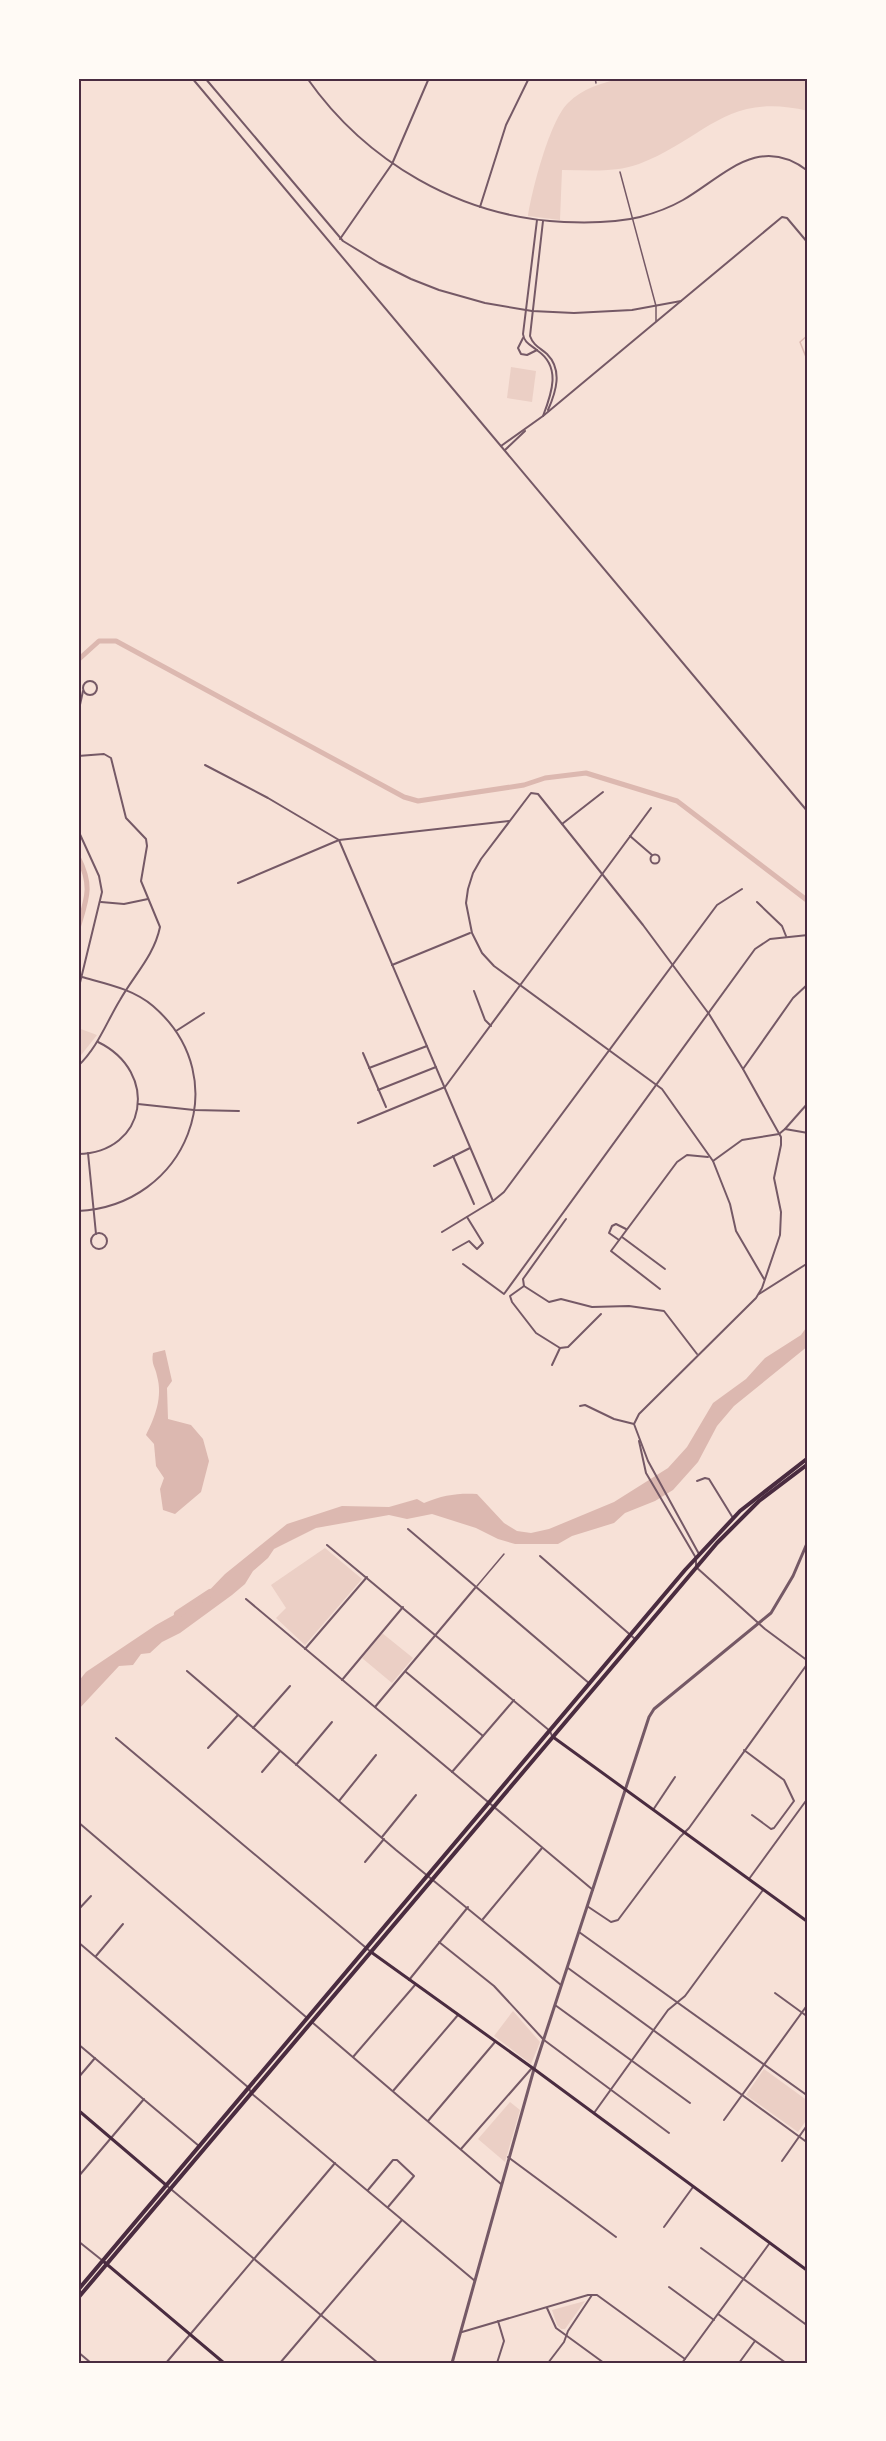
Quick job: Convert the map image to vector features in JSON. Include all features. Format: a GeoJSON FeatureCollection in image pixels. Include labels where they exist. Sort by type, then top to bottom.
{"type":"FeatureCollection","features":[{"type":"Feature","properties":{"kind":"main road"},"geometry":{"type":"LineString","coordinates":[[78,2298],[105,2262],[733,1518],[808,1458]]}},
{"type":"Feature","properties":{"kind":"main road"},"geometry":{"type":"LineString","coordinates":[[551,1733],[590,1684],[678,1588],[698,1560],[707,1554],[744,1515],[808,1464]]}},
{"type":"Feature","properties":{"kind":"main road"},"geometry":{"type":"LineString","coordinates":[[551,1733],[808,1923]]}},
{"type":"Feature","properties":{"kind":"main road"},"geometry":{"type":"LineString","coordinates":[[369,1950],[808,2271]]}},
{"type":"Feature","properties":{"kind":"main road"},"geometry":{"type":"LineString","coordinates":[[168,2187],[199,2146],[250,2091]]}},
{"type":"Feature","properties":{"kind":"main road"},"geometry":{"type":"LineString","coordinates":[[78,2110],[168,2187]]}},
{"type":"Feature","properties":{"kind":"main road"},"geometry":{"type":"LineString","coordinates":[[78,2290],[105,2262]]}},
{"type":"Feature","properties":{"kind":"main road"},"geometry":{"type":"LineString","coordinates":[[105,2262],[224,2363]]}},
{"type":"Feature","properties":{"kind":"street"},"geometry":{"type":"LineString","coordinates":[[192,78],[808,812]]}},
{"type":"Feature","properties":{"kind":"street"},"geometry":{"type":"LineString","coordinates":[[206,78],[340,239],[379,263],[425,285],[467,298],[532,311],[606,313],[681,301]]}},
{"type":"Feature","properties":{"kind":"street"},"geometry":{"type":"LineString","coordinates":[[307,78],[341,120],[392,164],[429,186],[480,207],[537,220],[596,222],[633,218],[675,204],[736,165],[756,157],[781,157],[808,171]]}},
{"type":"Feature","properties":{"kind":"street"},"geometry":{"type":"LineString","coordinates":[[340,239],[392,164],[429,78]]}},
{"type":"Feature","properties":{"kind":"street"},"geometry":{"type":"LineString","coordinates":[[480,207],[506,125],[516,99],[529,78]]}},
{"type":"Feature","properties":{"kind":"street"},"geometry":{"type":"LineString","coordinates":[[595,78],[596,84]]}},
{"type":"Feature","properties":{"kind":"street"},"geometry":{"type":"LineString","coordinates":[[620,172],[657,306],[656,321]]}},
{"type":"Feature","properties":{"kind":"street"},"geometry":{"type":"LineString","coordinates":[[504,450],[783,217],[789,220],[808,243]]}},
{"type":"Feature","properties":{"kind":"street"},"geometry":{"type":"LineString","coordinates":[[537,220],[523,337],[518,348],[525,356],[538,349]]}},
{"type":"Feature","properties":{"kind":"street"},"geometry":{"type":"LineString","coordinates":[[531,352],[532,311],[543,221]]}},
{"type":"Feature","properties":{"kind":"street"},"geometry":{"type":"LineString","coordinates":[[523,337],[527,343],[552,360],[556,374],[555,391],[547,413]]}},
{"type":"Feature","properties":{"kind":"street"},"geometry":{"type":"LineString","coordinates":[[531,338],[550,363],[553,373],[550,398],[543,416]]}},
{"type":"Feature","properties":{"kind":"street"},"geometry":{"type":"LineString","coordinates":[[521,344],[527,343]]}},
{"type":"Feature","properties":{"kind":"street"},"geometry":{"type":"LineString","coordinates":[[501,446],[527,429]]}},
{"type":"Feature","properties":{"kind":"street"},"geometry":{"type":"LineString","coordinates":[[78,714],[83,687],[87,682],[92,681],[97,688],[94,694],[89,695],[84,692],[83,687]]}},
{"type":"Feature","properties":{"kind":"street"},"geometry":{"type":"LineString","coordinates":[[78,756],[104,754],[111,758],[126,818],[146,839],[147,846],[141,881],[159,924],[158,936],[150,954],[126,990],[98,1042],[78,1066]]}},
{"type":"Feature","properties":{"kind":"street"},"geometry":{"type":"LineString","coordinates":[[205,765],[268,798],[339,840],[493,1201]]}},
{"type":"Feature","properties":{"kind":"street"},"geometry":{"type":"LineString","coordinates":[[562,824],[603,792]]}},
{"type":"Feature","properties":{"kind":"street"},"geometry":{"type":"LineString","coordinates":[[759,1294],[774,1255],[781,1225],[781,1212],[774,1185],[781,1145],[779,1134],[709,1014],[538,794],[531,793],[481,859],[470,880],[466,903],[472,933],[487,959],[520,986],[656,1083],[713,1161],[730,1204],[736,1231],[764,1279]]}},
{"type":"Feature","properties":{"kind":"street"},"geometry":{"type":"LineString","coordinates":[[358,1123],[445,1087],[651,808]]}},
{"type":"Feature","properties":{"kind":"street"},"geometry":{"type":"LineString","coordinates":[[238,883],[339,840],[509,821]]}},
{"type":"Feature","properties":{"kind":"street"},"geometry":{"type":"LineString","coordinates":[[78,830],[100,879],[101,902],[78,991]]}},
{"type":"Feature","properties":{"kind":"street"},"geometry":{"type":"LineString","coordinates":[[630,836],[652,855]]}},
{"type":"Feature","properties":{"kind":"street"},"geometry":{"type":"LineString","coordinates":[[442,1232],[504,1192],[717,905],[742,890]]}},
{"type":"Feature","properties":{"kind":"street"},"geometry":{"type":"LineString","coordinates":[[101,902],[124,904],[148,899]]}},
{"type":"Feature","properties":{"kind":"street"},"geometry":{"type":"LineString","coordinates":[[757,902],[782,926],[786,936]]}},
{"type":"Feature","properties":{"kind":"street"},"geometry":{"type":"LineString","coordinates":[[392,965],[472,933]]}},
{"type":"Feature","properties":{"kind":"street"},"geometry":{"type":"LineString","coordinates":[[463,1264],[504,1294],[759,944],[786,936],[808,935]]}},
{"type":"Feature","properties":{"kind":"street"},"geometry":{"type":"LineString","coordinates":[[78,1211],[94,1210],[125,1202],[145,1191],[163,1175],[183,1146],[194,1110],[196,1093],[194,1076],[184,1046],[176,1031],[154,1007],[126,990],[82,977]]}},
{"type":"Feature","properties":{"kind":"street"},"geometry":{"type":"LineString","coordinates":[[743,1069],[793,998],[808,984]]}},
{"type":"Feature","properties":{"kind":"street"},"geometry":{"type":"LineString","coordinates":[[474,991],[485,1020],[491,1026]]}},
{"type":"Feature","properties":{"kind":"street"},"geometry":{"type":"LineString","coordinates":[[176,1031],[204,1013]]}},
{"type":"Feature","properties":{"kind":"street"},"geometry":{"type":"LineString","coordinates":[[78,1154],[107,1147],[123,1136],[134,1117],[138,1104],[137,1086],[130,1068],[115,1051],[98,1042]]}},
{"type":"Feature","properties":{"kind":"street"},"geometry":{"type":"LineString","coordinates":[[369,1068],[427,1046]]}},
{"type":"Feature","properties":{"kind":"street"},"geometry":{"type":"LineString","coordinates":[[363,1053],[386,1107]]}},
{"type":"Feature","properties":{"kind":"street"},"geometry":{"type":"LineString","coordinates":[[378,1090],[436,1067]]}},
{"type":"Feature","properties":{"kind":"street"},"geometry":{"type":"LineString","coordinates":[[713,1161],[742,1140],[779,1134],[808,1103]]}},
{"type":"Feature","properties":{"kind":"street"},"geometry":{"type":"LineString","coordinates":[[138,1104],[194,1110],[239,1111]]}},
{"type":"Feature","properties":{"kind":"street"},"geometry":{"type":"LineString","coordinates":[[785,1129],[808,1133]]}},
{"type":"Feature","properties":{"kind":"street"},"geometry":{"type":"LineString","coordinates":[[434,1166],[470,1148]]}},
{"type":"Feature","properties":{"kind":"street"},"geometry":{"type":"LineString","coordinates":[[88,1153],[96,1234],[92,1238],[92,1245],[101,1249],[106,1244],[106,1239],[101,1234],[96,1234]]}},
{"type":"Feature","properties":{"kind":"street"},"geometry":{"type":"LineString","coordinates":[[660,1289],[611,1253],[626,1228],[682,1157],[691,1154],[709,1157]]}},
{"type":"Feature","properties":{"kind":"street"},"geometry":{"type":"LineString","coordinates":[[453,1156],[474,1204]]}},
{"type":"Feature","properties":{"kind":"street"},"geometry":{"type":"LineString","coordinates":[[453,1250],[466,1241],[477,1249],[483,1243],[467,1217]]}},
{"type":"Feature","properties":{"kind":"street"},"geometry":{"type":"LineString","coordinates":[[566,1219],[523,1279],[524,1286],[549,1302],[561,1299],[592,1307],[629,1306],[663,1311],[697,1354]]}},
{"type":"Feature","properties":{"kind":"street"},"geometry":{"type":"LineString","coordinates":[[626,1228],[616,1224],[612,1226],[609,1233],[665,1269]]}},
{"type":"Feature","properties":{"kind":"street"},"geometry":{"type":"LineString","coordinates":[[587,1906],[610,1922],[616,1922],[808,1662],[760,1624],[698,1560],[646,1473],[634,1424],[639,1414],[759,1294],[808,1263]]}},
{"type":"Feature","properties":{"kind":"street"},"geometry":{"type":"LineString","coordinates":[[524,1286],[512,1294],[512,1302],[536,1333],[560,1348],[568,1347],[601,1314]]}},
{"type":"Feature","properties":{"kind":"street"},"geometry":{"type":"LineString","coordinates":[[552,1365],[560,1348]]}},
{"type":"Feature","properties":{"kind":"street"},"geometry":{"type":"LineString","coordinates":[[580,1406],[585,1405],[614,1419],[634,1424]]}},
{"type":"Feature","properties":{"kind":"street"},"geometry":{"type":"LineString","coordinates":[[638,1438],[698,1560]]}},
{"type":"Feature","properties":{"kind":"street"},"geometry":{"type":"LineString","coordinates":[[643,1463],[648,1461]]}},
{"type":"Feature","properties":{"kind":"street"},"geometry":{"type":"LineString","coordinates":[[697,1481],[709,1479],[733,1518]]}},
{"type":"Feature","properties":{"kind":"street"},"geometry":{"type":"LineString","coordinates":[[408,1529],[590,1684]]}},
{"type":"Feature","properties":{"kind":"street"},"geometry":{"type":"LineString","coordinates":[[452,2363],[533,2068],[651,1712],[760,1624],[774,1609],[793,1576],[808,1541]]}},
{"type":"Feature","properties":{"kind":"street"},"geometry":{"type":"LineString","coordinates":[[327,1545],[551,1733]]}},
{"type":"Feature","properties":{"kind":"street"},"geometry":{"type":"LineString","coordinates":[[375,1707],[504,1554]]}},
{"type":"Feature","properties":{"kind":"street"},"geometry":{"type":"LineString","coordinates":[[698,1560],[707,1554]]}},
{"type":"Feature","properties":{"kind":"street"},"geometry":{"type":"LineString","coordinates":[[540,1556],[633,1637]]}},
{"type":"Feature","properties":{"kind":"street"},"geometry":{"type":"LineString","coordinates":[[305,1649],[367,1577]]}},
{"type":"Feature","properties":{"kind":"street"},"geometry":{"type":"LineString","coordinates":[[246,1599],[593,1890]]}},
{"type":"Feature","properties":{"kind":"street"},"geometry":{"type":"LineString","coordinates":[[342,1680],[403,1607]]}},
{"type":"Feature","properties":{"kind":"street"},"geometry":{"type":"LineString","coordinates":[[187,1671],[430,1878],[561,1985]]}},
{"type":"Feature","properties":{"kind":"street"},"geometry":{"type":"LineString","coordinates":[[405,1672],[483,1736]]}},
{"type":"Feature","properties":{"kind":"street"},"geometry":{"type":"LineString","coordinates":[[253,1728],[290,1686]]}},
{"type":"Feature","properties":{"kind":"street"},"geometry":{"type":"LineString","coordinates":[[452,1772],[514,1701]]}},
{"type":"Feature","properties":{"kind":"street"},"geometry":{"type":"LineString","coordinates":[[208,1748],[238,1715]]}},
{"type":"Feature","properties":{"kind":"street"},"geometry":{"type":"LineString","coordinates":[[297,1765],[332,1722]]}},
{"type":"Feature","properties":{"kind":"street"},"geometry":{"type":"LineString","coordinates":[[116,1738],[369,1950]]}},
{"type":"Feature","properties":{"kind":"street"},"geometry":{"type":"LineString","coordinates":[[262,1772],[280,1750]]}},
{"type":"Feature","properties":{"kind":"street"},"geometry":{"type":"LineString","coordinates":[[744,1750],[784,1780],[794,1801],[778,1825],[771,1829],[752,1815]]}},
{"type":"Feature","properties":{"kind":"street"},"geometry":{"type":"LineString","coordinates":[[339,1801],[376,1755]]}},
{"type":"Feature","properties":{"kind":"street"},"geometry":{"type":"LineString","coordinates":[[653,1810],[675,1777]]}},
{"type":"Feature","properties":{"kind":"street"},"geometry":{"type":"LineString","coordinates":[[365,1862],[416,1795]]}},
{"type":"Feature","properties":{"kind":"street"},"geometry":{"type":"LineString","coordinates":[[749,1879],[808,1798]]}},
{"type":"Feature","properties":{"kind":"street"},"geometry":{"type":"LineString","coordinates":[[78,1822],[501,2184]]}},
{"type":"Feature","properties":{"kind":"street"},"geometry":{"type":"LineString","coordinates":[[483,1919],[542,1848]]}},
{"type":"Feature","properties":{"kind":"street"},"geometry":{"type":"LineString","coordinates":[[594,2113],[653,2031],[684,1996],[763,1890]]}},
{"type":"Feature","properties":{"kind":"street"},"geometry":{"type":"LineString","coordinates":[[78,1910],[91,1896]]}},
{"type":"Feature","properties":{"kind":"street"},"geometry":{"type":"LineString","coordinates":[[409,1980],[468,1907]]}},
{"type":"Feature","properties":{"kind":"street"},"geometry":{"type":"LineString","coordinates":[[95,1957],[123,1924]]}},
{"type":"Feature","properties":{"kind":"street"},"geometry":{"type":"LineString","coordinates":[[579,1932],[808,2096]]}},
{"type":"Feature","properties":{"kind":"street"},"geometry":{"type":"LineString","coordinates":[[78,1942],[475,2281]]}},
{"type":"Feature","properties":{"kind":"street"},"geometry":{"type":"LineString","coordinates":[[439,1942],[494,1986],[544,2040],[669,2133]]}},
{"type":"Feature","properties":{"kind":"street"},"geometry":{"type":"LineString","coordinates":[[567,1968],[808,2143]]}},
{"type":"Feature","properties":{"kind":"street"},"geometry":{"type":"LineString","coordinates":[[353,2057],[415,1984]]}},
{"type":"Feature","properties":{"kind":"street"},"geometry":{"type":"LineString","coordinates":[[775,1993],[808,2017]]}},
{"type":"Feature","properties":{"kind":"street"},"geometry":{"type":"LineString","coordinates":[[724,2120],[808,2004]]}},
{"type":"Feature","properties":{"kind":"street"},"geometry":{"type":"LineString","coordinates":[[555,2005],[690,2103]]}},
{"type":"Feature","properties":{"kind":"street"},"geometry":{"type":"LineString","coordinates":[[393,2091],[458,2015]]}},
{"type":"Feature","properties":{"kind":"street"},"geometry":{"type":"LineString","coordinates":[[428,2121],[495,2042]]}},
{"type":"Feature","properties":{"kind":"street"},"geometry":{"type":"LineString","coordinates":[[78,2044],[199,2146]]}},
{"type":"Feature","properties":{"kind":"street"},"geometry":{"type":"LineString","coordinates":[[78,2078],[95,2058]]}},
{"type":"Feature","properties":{"kind":"street"},"geometry":{"type":"LineString","coordinates":[[461,2149],[533,2068]]}},
{"type":"Feature","properties":{"kind":"street"},"geometry":{"type":"LineString","coordinates":[[78,2177],[144,2099]]}},
{"type":"Feature","properties":{"kind":"street"},"geometry":{"type":"LineString","coordinates":[[782,2161],[808,2124]]}},
{"type":"Feature","properties":{"kind":"street"},"geometry":{"type":"LineString","coordinates":[[508,2157],[616,2237]]}},
{"type":"Feature","properties":{"kind":"street"},"geometry":{"type":"LineString","coordinates":[[368,2190],[393,2160],[397,2160],[414,2176],[388,2208]]}},
{"type":"Feature","properties":{"kind":"street"},"geometry":{"type":"LineString","coordinates":[[166,2363],[335,2163]]}},
{"type":"Feature","properties":{"kind":"street"},"geometry":{"type":"LineString","coordinates":[[168,2187],[378,2363]]}},
{"type":"Feature","properties":{"kind":"street"},"geometry":{"type":"LineString","coordinates":[[664,2227],[693,2187]]}},
{"type":"Feature","properties":{"kind":"street"},"geometry":{"type":"LineString","coordinates":[[280,2363],[402,2220]]}},
{"type":"Feature","properties":{"kind":"street"},"geometry":{"type":"LineString","coordinates":[[78,2241],[105,2262]]}},
{"type":"Feature","properties":{"kind":"street"},"geometry":{"type":"LineString","coordinates":[[682,2363],[769,2244]]}},
{"type":"Feature","properties":{"kind":"street"},"geometry":{"type":"LineString","coordinates":[[701,2248],[808,2326]]}},
{"type":"Feature","properties":{"kind":"street"},"geometry":{"type":"LineString","coordinates":[[669,2287],[714,2320]]}},
{"type":"Feature","properties":{"kind":"street"},"geometry":{"type":"LineString","coordinates":[[462,2332],[592,2295],[604,2298],[685,2359]]}},
{"type":"Feature","properties":{"kind":"street"},"geometry":{"type":"LineString","coordinates":[[548,2363],[564,2342],[566,2335],[592,2295]]}},
{"type":"Feature","properties":{"kind":"street"},"geometry":{"type":"LineString","coordinates":[[547,2308],[554,2325],[604,2363]]}},
{"type":"Feature","properties":{"kind":"street"},"geometry":{"type":"LineString","coordinates":[[718,2314],[786,2363]]}},
{"type":"Feature","properties":{"kind":"street"},"geometry":{"type":"LineString","coordinates":[[497,2363],[504,2341],[498,2321]]}},
{"type":"Feature","properties":{"kind":"street"},"geometry":{"type":"LineString","coordinates":[[739,2363],[755,2340]]}},
{"type":"Feature","properties":{"kind":"street"},"geometry":{"type":"LineString","coordinates":[[78,2352],[91,2363]]}},
{"type":"Feature","properties":{"kind":"shaded area"},"geometry":{"type":"Polygon","coordinates":[[[622,78],[808,78],[808,111],[780,107],[756,107],[736,112],[662,154],[630,167],[611,170],[562,170],[560,220],[528,216],[548,139],[561,112],[568,103],[586,90],[622,78]]]}},
{"type":"Feature","properties":{"kind":"shaded area"},"geometry":{"type":"Polygon","coordinates":[[[511,367],[536,371],[532,402],[507,398],[511,367]]]}},
{"type":"Feature","properties":{"kind":"shaded area"},"geometry":{"type":"Polygon","coordinates":[[[78,1028],[97,1035],[78,1059],[78,1028]]]}},
{"type":"Feature","properties":{"kind":"shaded area"},"geometry":{"type":"Polygon","coordinates":[[[808,1325],[808,1346],[734,1406],[717,1426],[698,1462],[673,1490],[655,1501],[625,1513],[614,1523],[572,1536],[558,1544],[515,1544],[432,1514],[407,1519],[389,1515],[316,1528],[274,1549],[268,1558],[253,1571],[245,1584],[180,1633],[162,1642],[150,1653],[141,1654],[133,1665],[119,1666],[78,1710],[78,1682],[86,1672],[156,1625],[199,1601],[225,1574],[287,1524],[342,1506],[389,1507],[417,1499],[424,1503],[444,1496],[477,1494],[504,1523],[517,1531],[531,1533],[549,1529],[614,1502],[668,1468],[687,1447],[713,1403],[746,1379],[765,1358],[801,1335],[808,1325]]]}},
{"type":"Feature","properties":{"kind":"shaded area"},"geometry":{"type":"Polygon","coordinates":[[[165,1350],[172,1381],[167,1388],[168,1419],[191,1425],[203,1439],[209,1461],[201,1492],[175,1514],[163,1510],[160,1489],[164,1478],[156,1466],[154,1444],[146,1435],[159,1399],[159,1384],[153,1353],[165,1350]]]}},
{"type":"Feature","properties":{"kind":"shaded area"},"geometry":{"type":"Polygon","coordinates":[[[325,1548],[362,1579],[305,1645],[276,1618],[286,1608],[271,1585],[325,1548]]]}},
{"type":"Feature","properties":{"kind":"shaded area"},"geometry":{"type":"Polygon","coordinates":[[[382,1633],[413,1658],[392,1683],[362,1658],[382,1633]]]}},
{"type":"Feature","properties":{"kind":"shaded area"},"geometry":{"type":"Polygon","coordinates":[[[513,2011],[540,2042],[531,2064],[494,2036],[513,2011]]]}},
{"type":"Feature","properties":{"kind":"shaded area"},"geometry":{"type":"Polygon","coordinates":[[[764,2069],[808,2101],[808,2118],[798,2132],[746,2095],[764,2069]]]}},
{"type":"Feature","properties":{"kind":"shaded area"},"geometry":{"type":"Polygon","coordinates":[[[510,2102],[520,2110],[505,2162],[478,2139],[510,2102]]]}},
{"type":"Feature","properties":{"kind":"shaded area"},"geometry":{"type":"Polygon","coordinates":[[[585,2301],[565,2329],[557,2325],[552,2310],[585,2301]]]}},
{"type":"Feature","properties":{"kind":"waterway"},"geometry":{"type":"LineString","coordinates":[[808,335],[800,342],[808,362]]}},
{"type":"Feature","properties":{"kind":"waterway"},"geometry":{"type":"LineString","coordinates":[[78,660],[99,641],[116,641],[404,797],[418,801],[524,785],[545,778],[586,773],[677,801],[808,901]]}},
{"type":"Feature","properties":{"kind":"waterway"},"geometry":{"type":"LineString","coordinates":[[78,857],[87,884],[84,908],[78,928]]}},
{"type":"Feature","properties":{"kind":"waterway"},"geometry":{"type":"LineString","coordinates":[[178,1614],[210,1593]]}}]}
